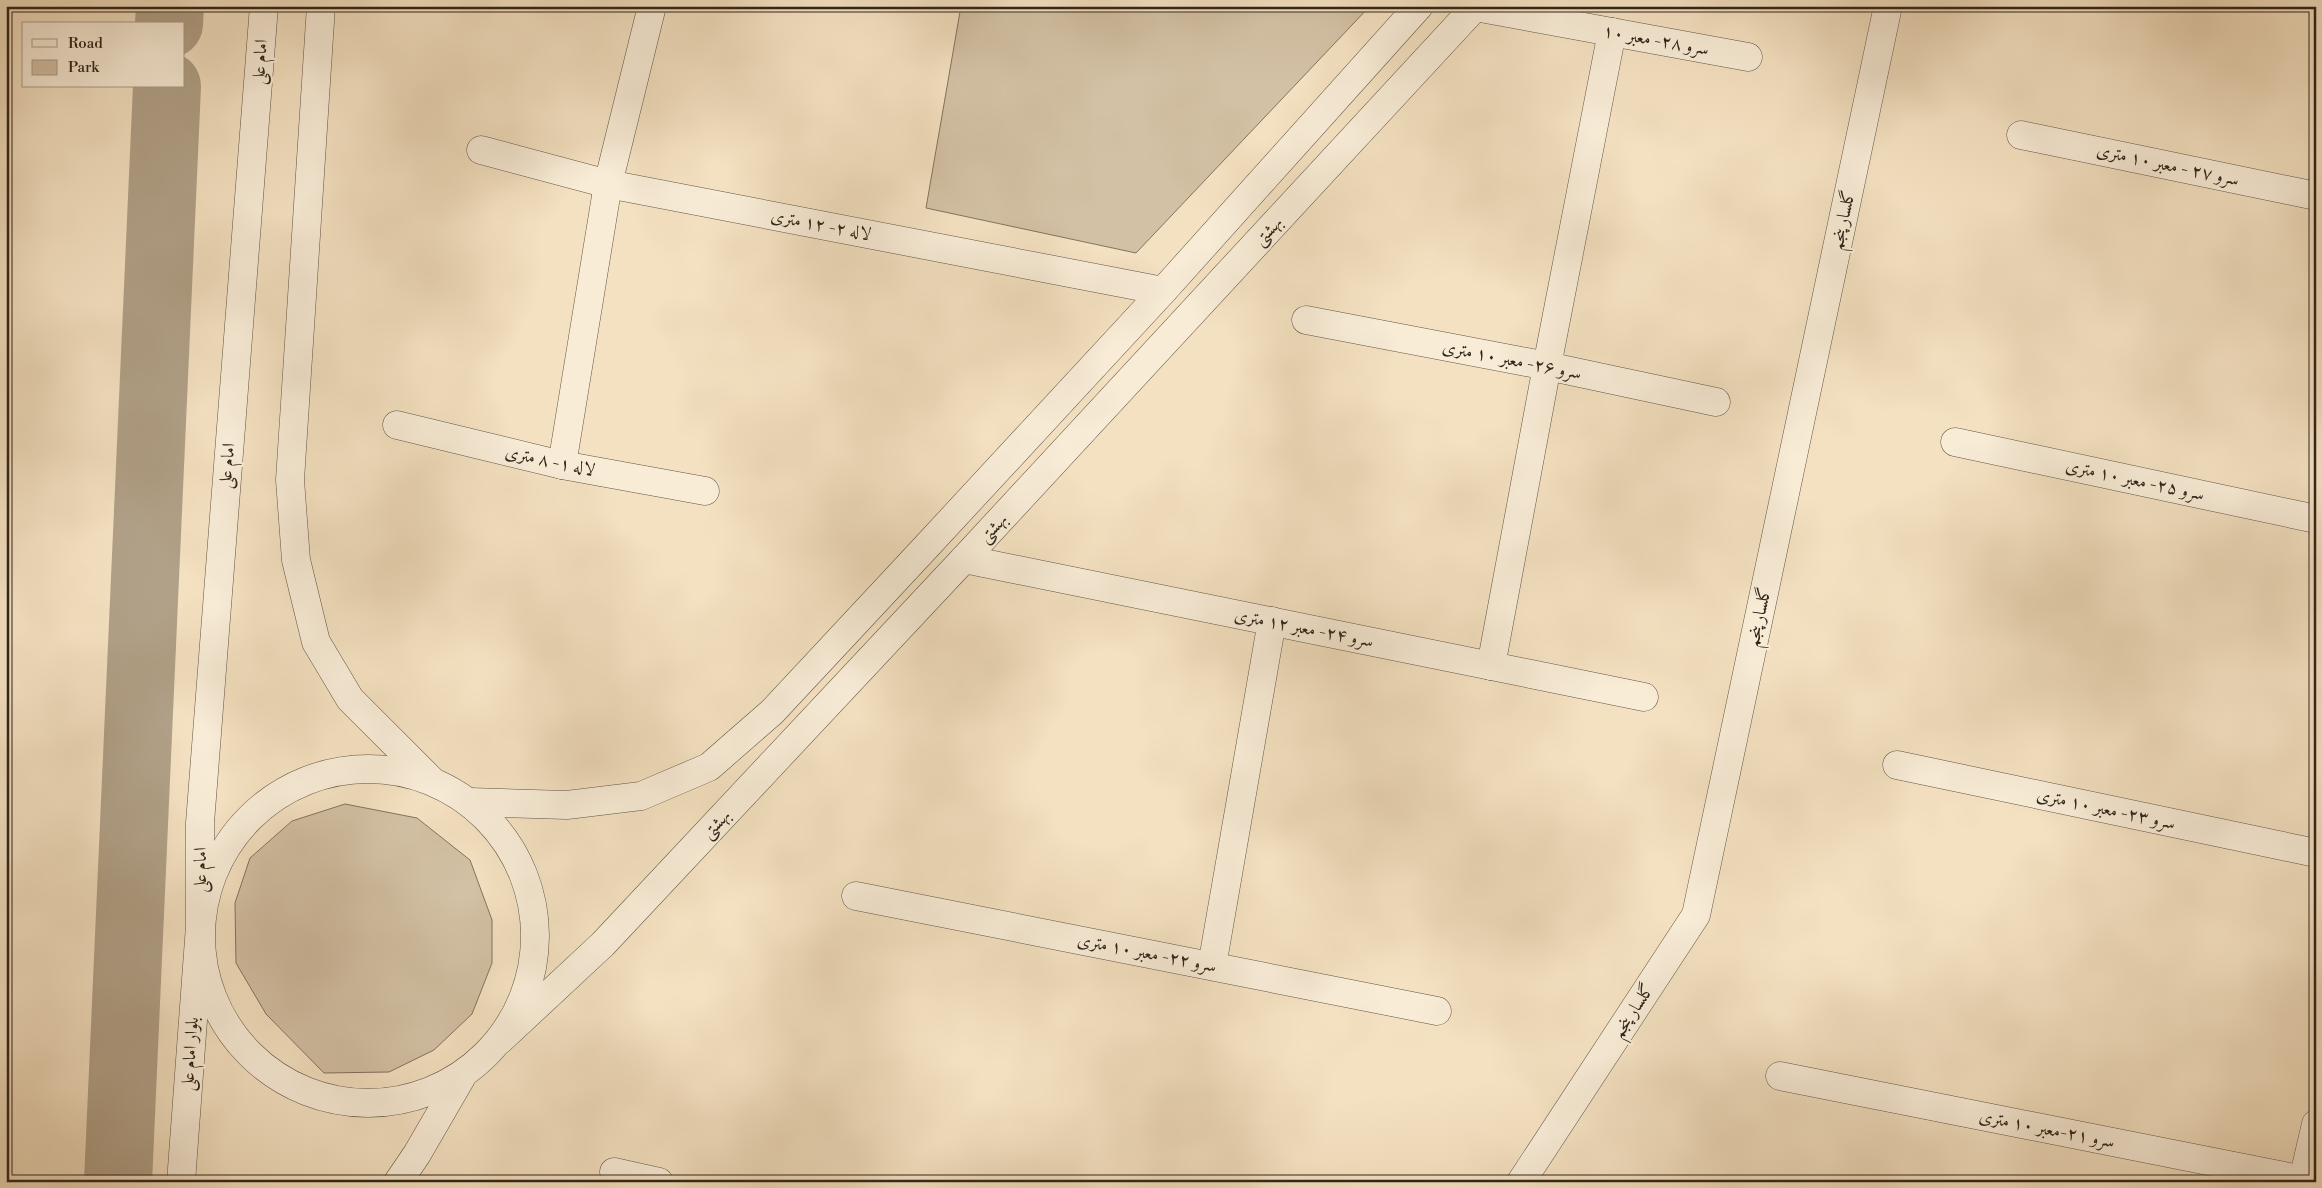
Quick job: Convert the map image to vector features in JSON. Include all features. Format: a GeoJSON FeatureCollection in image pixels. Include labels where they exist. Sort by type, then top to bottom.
{"type":"FeatureCollection","features":[{"type":"Feature","properties":{"kind":"street","name":"امام علی"},"geometry":{"type":"LineString","coordinates":[[200,926],[200,823],[264,6]]}},
{"type":"Feature","properties":{"kind":"street"},"geometry":{"type":"LineString","coordinates":[[321,6],[290,480],[296,560],[316,642],[350,699],[431,780]]}},
{"type":"Feature","properties":{"kind":"street"},"geometry":{"type":"LineString","coordinates":[[562,465],[608,184],[652,6]]}},
{"type":"Feature","properties":{"kind":"street","name":"بهشتی"},"geometry":{"type":"LineString","coordinates":[[470,802],[567,805],[641,796],[710,767],[772,712],[1163,291],[1420,6]]}},
{"type":"Feature","properties":{"kind":"street","name":"بهشتی"},"geometry":{"type":"LineString","coordinates":[[500,1040],[603,944],[964,559],[1476,6]]}},
{"type":"Feature","properties":{"kind":"street","name":"سرو ۲۸- معبر ۱۰"},"geometry":{"type":"LineString","coordinates":[[1476,6],[1748,57]]}},
{"type":"Feature","properties":{"kind":"street","name":"گلسار پنجم"},"geometry":{"type":"LineString","coordinates":[[1521,1182],[1696,915],[1888,6]]}},
{"type":"Feature","properties":{"kind":"street"},"geometry":{"type":"LineString","coordinates":[[1491,666],[1612,32]]}},
{"type":"Feature","properties":{"kind":"street","name":"سرو ۲۷ - معبر ۱۰ متری"},"geometry":{"type":"LineString","coordinates":[[2021,135],[2316,196]]}},
{"type":"Feature","properties":{"kind":"street","name":"لاله ۲- ۱۲ متری"},"geometry":{"type":"LineString","coordinates":[[481,150],[608,184],[1163,291]]}},
{"type":"Feature","properties":{"kind":"street","name":"سرو ۲۶- معبر ۱۰ متری"},"geometry":{"type":"LineString","coordinates":[[1306,320],[1547,366],[1716,402]]}},
{"type":"Feature","properties":{"kind":"street","name":"لاله ۱- ۸ متری"},"geometry":{"type":"LineString","coordinates":[[397,425],[562,465],[704,492]]}},
{"type":"Feature","properties":{"kind":"street","name":"سرو ۲۵- معبر ۱۰ متری"},"geometry":{"type":"LineString","coordinates":[[1955,442],[2316,519]]}},
{"type":"Feature","properties":{"kind":"street","name":"سرو ۲۴- معبر ۱۲ متری"},"geometry":{"type":"LineString","coordinates":[[964,559],[1644,697]]}},
{"type":"Feature","properties":{"kind":"street"},"geometry":{"type":"LineString","coordinates":[[1212,966],[1272,622]]}},
{"type":"Feature","properties":{"kind":"street","name":"سرو ۲۳- معبر ۱۰ متری"},"geometry":{"type":"LineString","coordinates":[[1897,764],[2316,853]]}},
{"type":"Feature","properties":{"kind":"street"},"geometry":{"type":"LineString","coordinates":[[398,1182],[417,1154],[461,1078],[500,1040],[526,994],[536,942],[530,889],[507,841],[470,802],[431,780],[387,769],[341,770],[298,783],[259,807],[229,841],[208,881],[200,926],[204,978],[226,1027],[261,1067],[307,1093],[359,1104],[412,1098],[461,1078]]}},
{"type":"Feature","properties":{"kind":"street","name":"سرو ۲۲- معبر ۱۰ متری"},"geometry":{"type":"LineString","coordinates":[[856,896],[1437,1012]]}},
{"type":"Feature","properties":{"kind":"street","name":"بلوار امام علی"},"geometry":{"type":"LineString","coordinates":[[181,1182],[200,926]]}},
{"type":"Feature","properties":{"kind":"street","name":"سرو ۲۱-معبر ۱۰ متری"},"geometry":{"type":"LineString","coordinates":[[1780,1076],[2309,1181]]}},
{"type":"Feature","properties":{"kind":"street"},"geometry":{"type":"LineString","coordinates":[[2309,1181],[2316,1124]]}},
{"type":"Feature","properties":{"kind":"street"},"geometry":{"type":"LineString","coordinates":[[614,1172],[659,1182]]}},
{"type":"Feature","properties":{"kind":"green space"},"geometry":{"type":"Polygon","coordinates":[[[961,6],[1370,6],[1136,253],[926,208],[961,6]]]}},
{"type":"Feature","properties":{"kind":"green space"},"geometry":{"type":"Polygon","coordinates":[[[345,804],[417,818],[470,860],[492,920],[492,963],[472,1014],[434,1050],[389,1072],[324,1073],[266,1014],[236,963],[235,903],[250,858],[292,821],[345,804]]]}},
{"type":"Feature","properties":{"kind":"waterway"},"geometry":{"type":"LineString","coordinates":[[169,22],[170,6]]}},
{"type":"Feature","properties":{"kind":"waterway"},"geometry":{"type":"LineString","coordinates":[[118,1182],[167,88]]}}]}
